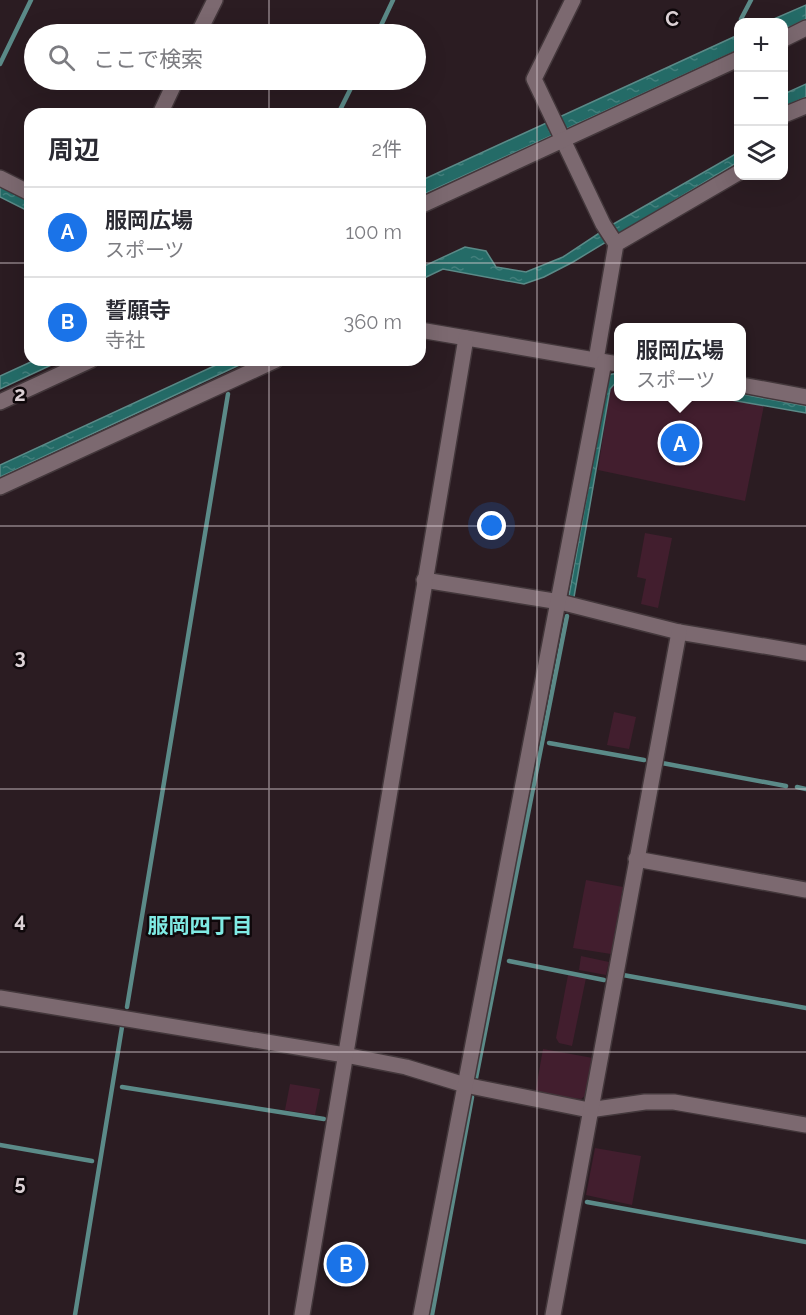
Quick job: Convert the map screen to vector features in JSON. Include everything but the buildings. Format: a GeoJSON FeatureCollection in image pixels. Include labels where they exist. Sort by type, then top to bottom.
{"type":"FeatureCollection","features":[{"type":"Feature","properties":{"kind":"street"},"geometry":{"type":"LineString","coordinates":[[203,24],[215,0]]}},
{"type":"Feature","properties":{"kind":"street"},"geometry":{"type":"LineString","coordinates":[[421,1315],[606,362],[612,238],[534,79],[573,0]]}},
{"type":"Feature","properties":{"kind":"street"},"geometry":{"type":"LineString","coordinates":[[788,37],[806,28]]}},
{"type":"Feature","properties":{"kind":"street"},"geometry":{"type":"LineString","coordinates":[[426,203],[561,138],[734,61]]}},
{"type":"Feature","properties":{"kind":"street"},"geometry":{"type":"LineString","coordinates":[[162,108],[171,90]]}},
{"type":"Feature","properties":{"kind":"street"},"geometry":{"type":"LineString","coordinates":[[788,113],[806,106]]}},
{"type":"Feature","properties":{"kind":"street"},"geometry":{"type":"LineString","coordinates":[[612,238],[734,175]]}},
{"type":"Feature","properties":{"kind":"street"},"geometry":{"type":"LineString","coordinates":[[0,178],[24,190]]}},
{"type":"Feature","properties":{"kind":"street"},"geometry":{"type":"LineString","coordinates":[[426,331],[606,362]]}},
{"type":"Feature","properties":{"kind":"street"},"geometry":{"type":"LineString","coordinates":[[302,1315],[466,338]]}},
{"type":"Feature","properties":{"kind":"street"},"geometry":{"type":"LineString","coordinates":[[0,402],[78,366]]}},
{"type":"Feature","properties":{"kind":"street"},"geometry":{"type":"LineString","coordinates":[[0,487],[263,366]]}},
{"type":"Feature","properties":{"kind":"street"},"geometry":{"type":"LineString","coordinates":[[746,387],[806,397]]}},
{"type":"Feature","properties":{"kind":"street"},"geometry":{"type":"LineString","coordinates":[[424,580],[560,602],[680,632],[806,653]]}},
{"type":"Feature","properties":{"kind":"street"},"geometry":{"type":"LineString","coordinates":[[553,1315],[589,1110],[680,632]]}},
{"type":"Feature","properties":{"kind":"street"},"geometry":{"type":"LineString","coordinates":[[636,859],[806,890]]}},
{"type":"Feature","properties":{"kind":"street"},"geometry":{"type":"LineString","coordinates":[[0,998],[345,1054],[406,1067],[465,1085],[589,1110],[645,1102],[674,1101],[806,1125]]}},
{"type":"Feature","properties":{"kind":"shaded area"},"geometry":{"type":"Polygon","coordinates":[[[614,383],[614,401],[739,401],[764,405],[745,501],[598,470],[610,389],[614,383]]]}},
{"type":"Feature","properties":{"kind":"shaded area"},"geometry":{"type":"Polygon","coordinates":[[[645,533],[672,538],[658,608],[641,604],[646,579],[637,577],[645,533]]]}},
{"type":"Feature","properties":{"kind":"shaded area"},"geometry":{"type":"Polygon","coordinates":[[[614,712],[636,717],[629,749],[607,745],[614,712]]]}},
{"type":"Feature","properties":{"kind":"shaded area"},"geometry":{"type":"Polygon","coordinates":[[[586,880],[623,887],[611,954],[573,948],[586,880]]]}},
{"type":"Feature","properties":{"kind":"shaded area"},"geometry":{"type":"Polygon","coordinates":[[[581,956],[609,962],[606,975],[579,970],[581,956]]]}},
{"type":"Feature","properties":{"kind":"shaded area"},"geometry":{"type":"Polygon","coordinates":[[[568,975],[586,978],[572,1046],[559,1043],[556,1038],[568,975]]]}},
{"type":"Feature","properties":{"kind":"shaded area"},"geometry":{"type":"Polygon","coordinates":[[[543,1049],[593,1058],[586,1095],[581,1099],[535,1094],[543,1049]]]}},
{"type":"Feature","properties":{"kind":"shaded area"},"geometry":{"type":"Polygon","coordinates":[[[290,1084],[320,1089],[315,1115],[285,1110],[290,1084]]]}},
{"type":"Feature","properties":{"kind":"shaded area"},"geometry":{"type":"Polygon","coordinates":[[[595,1148],[641,1156],[632,1205],[586,1195],[595,1148]]]}},
{"type":"Feature","properties":{"kind":"water"},"geometry":{"type":"Polygon","coordinates":[[[806,5],[806,19],[788,28],[788,18],[776,18],[806,5]]]}},
{"type":"Feature","properties":{"kind":"water"},"geometry":{"type":"Polygon","coordinates":[[[734,37],[734,52],[426,193],[426,178],[734,37]]]}},
{"type":"Feature","properties":{"kind":"water"},"geometry":{"type":"Polygon","coordinates":[[[806,84],[806,97],[788,105],[788,92],[806,84]]]}},
{"type":"Feature","properties":{"kind":"water"},"geometry":{"type":"Polygon","coordinates":[[[734,155],[734,164],[573,262],[544,277],[524,284],[443,269],[426,277],[426,265],[465,247],[486,251],[496,267],[526,272],[563,257],[610,226],[734,155]]]}},
{"type":"Feature","properties":{"kind":"water"},"geometry":{"type":"Polygon","coordinates":[[[0,183],[24,196],[24,209],[0,197],[0,183]]]}},
{"type":"Feature","properties":{"kind":"water"},"geometry":{"type":"Polygon","coordinates":[[[24,365],[49,366],[0,389],[0,376],[24,365]]]}},
{"type":"Feature","properties":{"kind":"water"},"geometry":{"type":"Polygon","coordinates":[[[214,366],[237,366],[0,477],[0,465],[214,366]]]}},
{"type":"Feature","properties":{"kind":"water"},"geometry":{"type":"Polygon","coordinates":[[[614,374],[614,384],[610,389],[574,597],[569,596],[608,375],[614,374]]]}},
{"type":"Feature","properties":{"kind":"water"},"geometry":{"type":"Polygon","coordinates":[[[746,395],[806,406],[806,413],[737,401],[746,401],[746,395]]]}},
{"type":"Feature","properties":{"kind":"waterway"},"geometry":{"type":"LineString","coordinates":[[0,64],[31,0]]}},
{"type":"Feature","properties":{"kind":"waterway"},"geometry":{"type":"LineString","coordinates":[[382,24],[393,0]]}},
{"type":"Feature","properties":{"kind":"waterway"},"geometry":{"type":"LineString","coordinates":[[742,18],[751,0]]}},
{"type":"Feature","properties":{"kind":"waterway"},"geometry":{"type":"LineString","coordinates":[[341,108],[350,90]]}},
{"type":"Feature","properties":{"kind":"waterway"},"geometry":{"type":"LineString","coordinates":[[127,1007],[228,394]]}},
{"type":"Feature","properties":{"kind":"waterway"},"geometry":{"type":"LineString","coordinates":[[476,1078],[567,616]]}},
{"type":"Feature","properties":{"kind":"waterway"},"geometry":{"type":"LineString","coordinates":[[549,743],[644,760]]}},
{"type":"Feature","properties":{"kind":"waterway"},"geometry":{"type":"LineString","coordinates":[[662,763],[786,786]]}},
{"type":"Feature","properties":{"kind":"waterway"},"geometry":{"type":"LineString","coordinates":[[797,787],[806,789]]}},
{"type":"Feature","properties":{"kind":"waterway"},"geometry":{"type":"LineString","coordinates":[[509,961],[604,980]]}},
{"type":"Feature","properties":{"kind":"waterway"},"geometry":{"type":"LineString","coordinates":[[623,975],[806,1008]]}},
{"type":"Feature","properties":{"kind":"waterway"},"geometry":{"type":"LineString","coordinates":[[75,1315],[122,1027]]}},
{"type":"Feature","properties":{"kind":"waterway"},"geometry":{"type":"LineString","coordinates":[[122,1087],[324,1119]]}},
{"type":"Feature","properties":{"kind":"waterway"},"geometry":{"type":"LineString","coordinates":[[432,1315],[472,1097]]}},
{"type":"Feature","properties":{"kind":"waterway"},"geometry":{"type":"LineString","coordinates":[[0,1145],[92,1161]]}},
{"type":"Feature","properties":{"kind":"waterway"},"geometry":{"type":"LineString","coordinates":[[587,1202],[806,1242]]}},
{"type":"Feature","properties":{"kind":"place","name":"服岡広場"},"geometry":{"type":"Point","coordinates":[680,443]}},
{"type":"Feature","properties":{"kind":"place","name":"誓願寺"},"geometry":{"type":"Point","coordinates":[346,1264]}},
{"type":"Feature","properties":{"kind":"district","name":"服岡四丁目"},"geometry":{"type":"Point","coordinates":[200,926]}}]}
